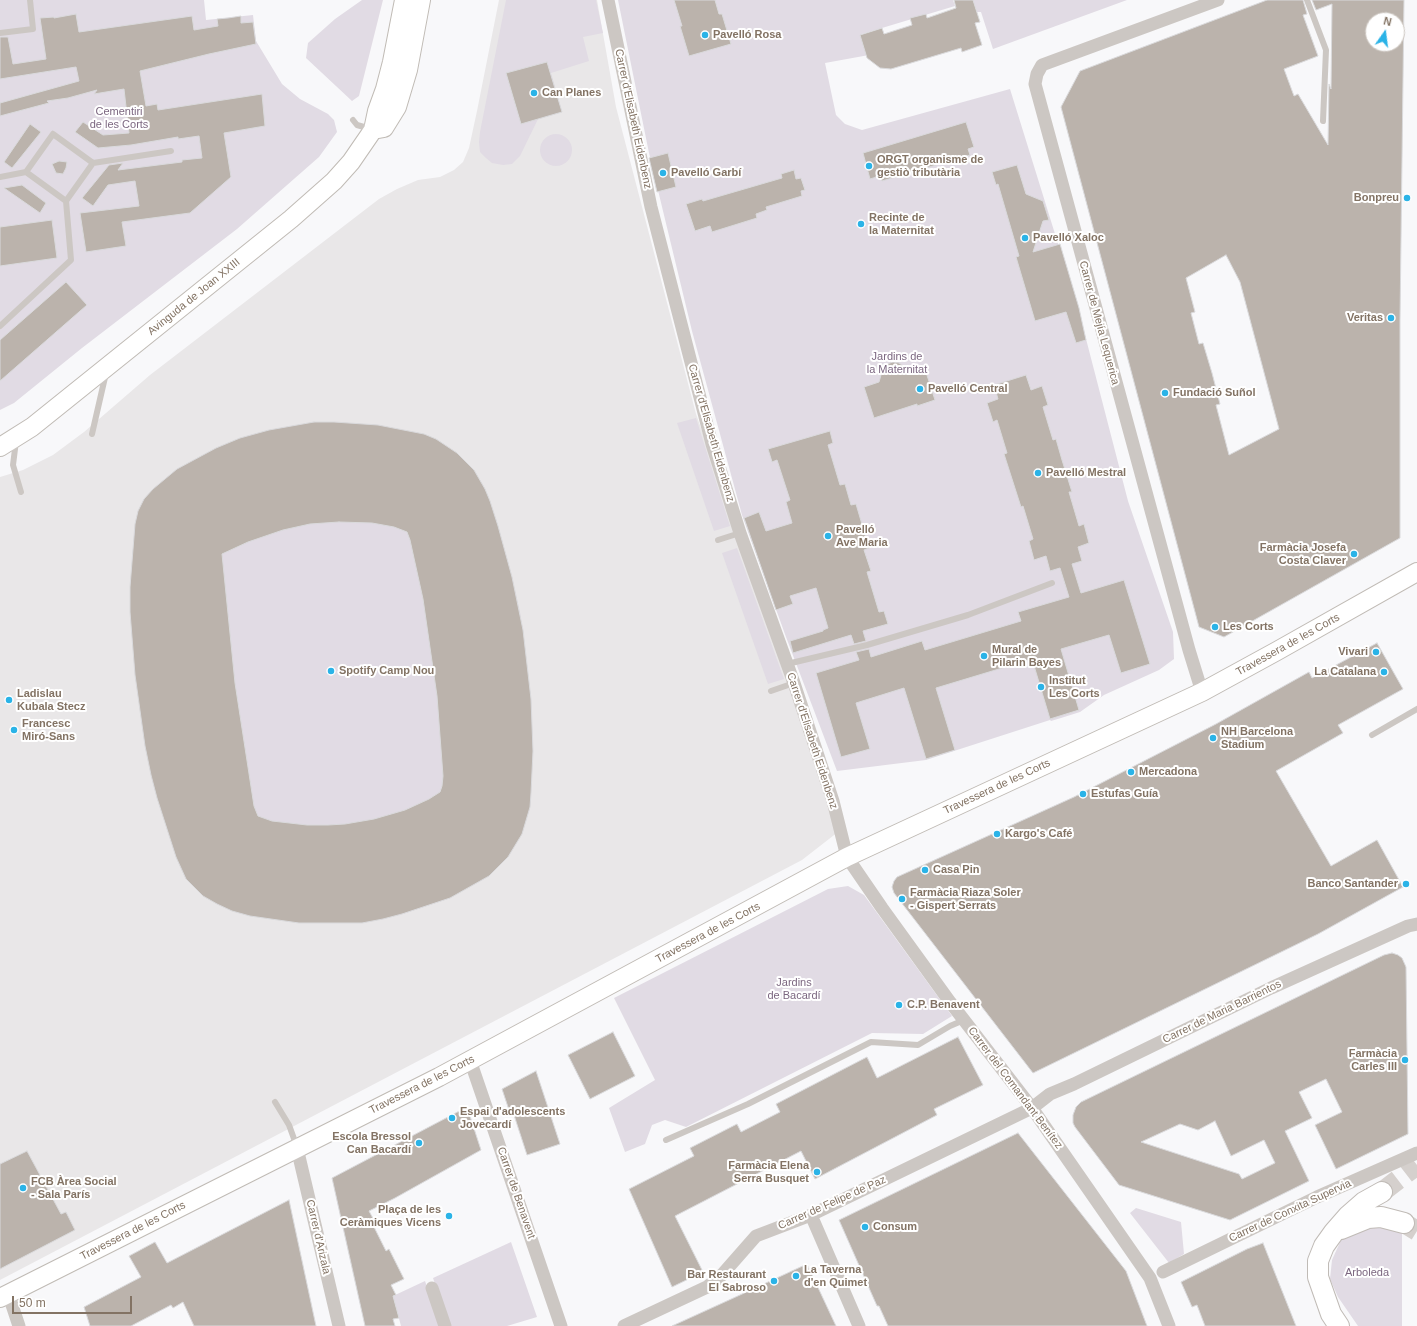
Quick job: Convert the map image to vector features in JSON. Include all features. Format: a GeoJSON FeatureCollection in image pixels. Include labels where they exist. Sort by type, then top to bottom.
{"type":"FeatureCollection","features":[{"type":"Feature","properties":{"kind":"main road","name":"Avinguda de Joan XXIII"},"geometry":{"type":"LineString","coordinates":[[0,447],[32,427],[317,197],[334,181],[351,162],[374,130],[377,111],[385,89],[392,62],[404,0]]}},
{"type":"Feature","properties":{"kind":"main road","name":"Avinguda de Joan XXIII"},"geometry":{"type":"LineString","coordinates":[[374,130],[384,128],[396,107],[408,70],[422,0]]}},
{"type":"Feature","properties":{"kind":"main road","name":"Travessera de les Corts"},"geometry":{"type":"LineString","coordinates":[[4,1296],[470,1060],[848,857],[1202,692],[1417,572]]}},
{"type":"Feature","properties":{"kind":"main road"},"geometry":{"type":"LineString","coordinates":[[1339,1326],[1331,1314],[1318,1277],[1318,1261],[1324,1246],[1348,1216],[1364,1202],[1382,1192]]}},
{"type":"Feature","properties":{"kind":"main road"},"geometry":{"type":"LineString","coordinates":[[1334,1232],[1368,1218],[1381,1217],[1404,1223]]}},
{"type":"Feature","properties":{"kind":"street","name":"Carrer d'Elisabeth Eidenbenz"},"geometry":{"type":"LineString","coordinates":[[608,0],[651,207],[712,444],[740,533],[794,684],[832,801],[848,857]]}},
{"type":"Feature","properties":{"kind":"street","name":"Carrer de Mejía Lequerica"},"geometry":{"type":"LineString","coordinates":[[1202,692],[1189,650],[1035,84],[1037,74],[1042,65],[1218,0]]}},
{"type":"Feature","properties":{"kind":"street","name":"Carrer del Comandant Benítez"},"geometry":{"type":"LineString","coordinates":[[848,857],[878,904],[964,1020],[1032,1108],[1150,1278],[1169,1326]]}},
{"type":"Feature","properties":{"kind":"street","name":"Carrer de Maria Barrientos"},"geometry":{"type":"LineString","coordinates":[[1032,1108],[1050,1094],[1074,1084],[1271,988],[1408,926],[1417,924]]}},
{"type":"Feature","properties":{"kind":"street","name":"Carrer de Benavent"},"geometry":{"type":"LineString","coordinates":[[470,1060],[561,1326]]}},
{"type":"Feature","properties":{"kind":"street","name":"Carrer de Felipe de Paz"},"geometry":{"type":"LineString","coordinates":[[624,1326],[707,1286],[720,1277],[756,1236],[811,1215],[1032,1108]]}},
{"type":"Feature","properties":{"kind":"street","name":"Carrer d'Arizala"},"geometry":{"type":"LineString","coordinates":[[297,1148],[339,1326]]}},
{"type":"Feature","properties":{"kind":"street","name":"Carrer de Conxita Supervia"},"geometry":{"type":"LineString","coordinates":[[1163,1272],[1317,1197],[1417,1153]]}},
{"type":"Feature","properties":{"kind":"street"},"geometry":{"type":"LineString","coordinates":[[811,1215],[859,1326]]}},
{"type":"Feature","properties":{"kind":"street"},"geometry":{"type":"LineString","coordinates":[[432,1288],[445,1326]]}},
{"type":"Feature","properties":{"kind":"street"},"geometry":{"type":"LineString","coordinates":[[4,1296],[19,1326]]}},
{"type":"Feature","properties":{"kind":"lane"},"geometry":{"type":"LineString","coordinates":[[0,33],[33,29],[30,0]]}},
{"type":"Feature","properties":{"kind":"lane"},"geometry":{"type":"LineString","coordinates":[[1307,0],[1326,50],[1323,121]]}},
{"type":"Feature","properties":{"kind":"lane"},"geometry":{"type":"LineString","coordinates":[[353,120],[357,125],[374,130]]}},
{"type":"Feature","properties":{"kind":"lane"},"geometry":{"type":"LineString","coordinates":[[0,178],[26,172],[53,134],[93,163],[171,151]]}},
{"type":"Feature","properties":{"kind":"lane"},"geometry":{"type":"LineString","coordinates":[[0,326],[71,260],[66,201],[93,163]]}},
{"type":"Feature","properties":{"kind":"lane"},"geometry":{"type":"LineString","coordinates":[[26,172],[66,201]]}},
{"type":"Feature","properties":{"kind":"lane"},"geometry":{"type":"LineString","coordinates":[[92,434],[108,366]]}},
{"type":"Feature","properties":{"kind":"lane"},"geometry":{"type":"LineString","coordinates":[[16,437],[14,466],[21,492]]}},
{"type":"Feature","properties":{"kind":"lane"},"geometry":{"type":"LineString","coordinates":[[718,540],[740,533]]}},
{"type":"Feature","properties":{"kind":"lane"},"geometry":{"type":"LineString","coordinates":[[787,664],[867,645],[961,617],[1052,583]]}},
{"type":"Feature","properties":{"kind":"lane"},"geometry":{"type":"LineString","coordinates":[[771,691],[794,684]]}},
{"type":"Feature","properties":{"kind":"lane"},"geometry":{"type":"LineString","coordinates":[[1372,735],[1417,709]]}},
{"type":"Feature","properties":{"kind":"lane"},"geometry":{"type":"LineString","coordinates":[[666,1140],[748,1104],[871,1042],[918,1046],[950,1026],[964,1020]]}},
{"type":"Feature","properties":{"kind":"lane"},"geometry":{"type":"LineString","coordinates":[[275,1102],[289,1125],[297,1148]]}},
{"type":"Feature","properties":{"kind":"shaded area"},"geometry":{"type":"Polygon","coordinates":[[[499,0],[597,0],[616,107],[696,414],[841,825],[838,832],[802,860],[0,1280],[0,477],[23,470],[53,455],[84,432],[150,375],[379,199],[418,180],[440,177],[454,170],[463,162],[469,148],[499,0]]]}},
{"type":"Feature","properties":{"kind":"green space","name":"Cementiri de les Corts"},"geometry":{"type":"Polygon","coordinates":[[[0,0],[204,0],[206,20],[253,15],[256,41],[282,84],[300,99],[328,114],[334,120],[337,132],[319,157],[237,229],[82,348],[14,403],[0,410],[0,0]]]}},
{"type":"Feature","properties":{"kind":"green space"},"geometry":{"type":"Polygon","coordinates":[[[362,0],[383,0],[359,96],[352,101],[306,58],[308,43],[335,19],[362,0]]]}},
{"type":"Feature","properties":{"kind":"green space"},"geometry":{"type":"Polygon","coordinates":[[[506,0],[596,0],[603,33],[583,37],[589,61],[551,73],[562,112],[538,119],[520,156],[512,164],[503,165],[492,163],[486,158],[480,152],[479,142],[506,0]]]}},
{"type":"Feature","properties":{"kind":"green space","name":"Jardins de la Maternitat"},"geometry":{"type":"Polygon","coordinates":[[[618,0],[953,0],[955,6],[862,34],[869,55],[825,63],[836,115],[845,124],[862,130],[1010,89],[1078,308],[1128,501],[1173,632],[1174,659],[1159,670],[1104,695],[1080,712],[1051,721],[1050,720],[926,760],[837,771],[742,515],[692,331],[649,153],[618,0]]]}},
{"type":"Feature","properties":{"kind":"green space"},"geometry":{"type":"Polygon","coordinates":[[[973,0],[1127,0],[993,49],[981,12],[977,12],[973,0]]]}},
{"type":"Feature","properties":{"kind":"green space"},"geometry":{"type":"Polygon","coordinates":[[[553,134],[559,134],[569,141],[572,150],[571,156],[565,163],[559,166],[553,166],[543,159],[540,153],[540,147],[547,137],[553,134]]]}},
{"type":"Feature","properties":{"kind":"green space"},"geometry":{"type":"Polygon","coordinates":[[[696,418],[730,526],[714,531],[677,423],[696,418]]]}},
{"type":"Feature","properties":{"kind":"green space","name":"Spotify Camp Nou"},"geometry":{"type":"Polygon","coordinates":[[[315,422],[378,425],[424,434],[436,439],[457,453],[474,470],[490,501],[512,577],[520,612],[531,699],[533,751],[530,807],[522,834],[508,857],[489,876],[450,898],[402,914],[362,923],[299,923],[250,916],[232,911],[203,896],[186,879],[176,857],[151,775],[145,746],[135,675],[130,612],[130,587],[135,524],[138,511],[144,499],[153,489],[177,469],[216,448],[240,438],[269,430],[315,422]]]}},
{"type":"Feature","properties":{"kind":"green space"},"geometry":{"type":"Polygon","coordinates":[[[737,548],[784,679],[768,684],[722,553],[737,548]]]}},
{"type":"Feature","properties":{"kind":"green space","name":"Jardins de Bacardí"},"geometry":{"type":"Polygon","coordinates":[[[848,886],[864,895],[952,1016],[923,1034],[872,1033],[686,1127],[665,1120],[652,1125],[645,1144],[625,1152],[609,1108],[655,1080],[614,998],[828,889],[848,886]]]}},
{"type":"Feature","properties":{"kind":"green space"},"geometry":{"type":"Polygon","coordinates":[[[1136,1208],[1181,1222],[1184,1254],[1169,1263],[1130,1213],[1136,1208]]]}},
{"type":"Feature","properties":{"kind":"green space","name":"Arboleda"},"geometry":{"type":"Polygon","coordinates":[[[1383,1227],[1402,1233],[1402,1326],[1358,1326],[1338,1297],[1330,1279],[1332,1260],[1341,1240],[1367,1228],[1383,1227]]]}},
{"type":"Feature","properties":{"kind":"green space"},"geometry":{"type":"Polygon","coordinates":[[[511,1242],[537,1317],[507,1326],[449,1326],[433,1278],[511,1242]]]}},
{"type":"Feature","properties":{"kind":"green space"},"geometry":{"type":"Polygon","coordinates":[[[425,1281],[441,1326],[401,1326],[393,1296],[425,1281]]]}},
{"type":"Feature","properties":{"kind":"building","name":"Pavelló Rosa"},"geometry":{"type":"Polygon","coordinates":[[[674,0],[715,0],[719,14],[722,14],[731,44],[689,56],[674,0]]]}},
{"type":"Feature","properties":{"kind":"building"},"geometry":{"type":"Polygon","coordinates":[[[954,0],[973,0],[980,22],[975,23],[982,45],[962,52],[961,48],[891,69],[880,68],[867,58],[860,35],[882,28],[884,34],[912,25],[910,18],[926,14],[927,18],[956,8],[954,0]]]}},
{"type":"Feature","properties":{"kind":"building"},"geometry":{"type":"Polygon","coordinates":[[[1267,0],[1303,0],[1307,14],[1303,15],[1318,56],[1284,69],[1294,96],[1298,94],[1328,145],[1329,84],[1331,89],[1332,4],[1316,10],[1312,0],[1404,0],[1404,12],[1365,12],[1365,52],[1403,52],[1400,320],[1400,538],[1224,637],[1199,627],[1061,107],[1080,71],[1267,0]],[[1226,255],[1186,278],[1195,312],[1191,313],[1199,344],[1203,343],[1212,373],[1220,404],[1216,405],[1229,455],[1279,429],[1240,282],[1226,255]]]}},
{"type":"Feature","properties":{"kind":"building"},"geometry":{"type":"Polygon","coordinates":[[[76,14],[79,32],[192,16],[194,30],[218,26],[217,19],[241,16],[241,23],[253,22],[256,44],[140,71],[146,106],[157,104],[158,110],[262,94],[265,126],[224,133],[231,177],[190,213],[122,222],[126,246],[86,252],[80,213],[139,206],[135,181],[108,185],[93,206],[82,198],[109,165],[123,163],[118,170],[202,158],[199,136],[178,139],[178,137],[131,145],[98,148],[75,132],[83,122],[103,135],[129,133],[124,89],[94,94],[97,90],[68,98],[47,101],[49,103],[0,116],[0,103],[79,81],[76,67],[0,79],[0,37],[8,37],[13,64],[46,59],[40,18],[54,18],[76,14]]]}},
{"type":"Feature","properties":{"kind":"building","name":"Can Planes"},"geometry":{"type":"Polygon","coordinates":[[[547,62],[562,112],[521,124],[506,73],[547,62]]]}},
{"type":"Feature","properties":{"kind":"building"},"geometry":{"type":"Polygon","coordinates":[[[966,122],[974,147],[968,149],[970,155],[882,181],[880,176],[870,179],[863,153],[966,122]]]}},
{"type":"Feature","properties":{"kind":"building"},"geometry":{"type":"Polygon","coordinates":[[[30,124],[41,132],[12,168],[4,162],[30,124]]]}},
{"type":"Feature","properties":{"kind":"building","name":"Pavelló Garbí"},"geometry":{"type":"Polygon","coordinates":[[[668,153],[676,187],[657,192],[649,158],[668,153]]]}},
{"type":"Feature","properties":{"kind":"building"},"geometry":{"type":"Polygon","coordinates":[[[59,161],[67,162],[63,174],[56,173],[52,164],[59,161]]]}},
{"type":"Feature","properties":{"kind":"building","name":"Pavelló Xaloc"},"geometry":{"type":"Polygon","coordinates":[[[1017,165],[1026,194],[1043,201],[1049,220],[1043,221],[1033,252],[1060,244],[1079,308],[1086,340],[1076,343],[1066,312],[1035,321],[1016,257],[1019,256],[998,184],[996,185],[992,172],[1017,165]]]}},
{"type":"Feature","properties":{"kind":"building"},"geometry":{"type":"Polygon","coordinates":[[[794,170],[796,179],[801,178],[805,190],[801,191],[802,196],[766,207],[767,210],[756,214],[757,218],[712,232],[710,226],[695,231],[686,204],[702,199],[703,201],[782,178],[781,174],[794,170]]]}},
{"type":"Feature","properties":{"kind":"building"},"geometry":{"type":"Polygon","coordinates":[[[22,185],[46,203],[40,213],[4,188],[22,185]]]}},
{"type":"Feature","properties":{"kind":"building"},"geometry":{"type":"Polygon","coordinates":[[[52,220],[57,258],[0,266],[0,227],[52,220]]]}},
{"type":"Feature","properties":{"kind":"building"},"geometry":{"type":"Polygon","coordinates":[[[66,282],[87,305],[0,381],[0,340],[66,282]]]}},
{"type":"Feature","properties":{"kind":"building","name":"Pavelló Central"},"geometry":{"type":"Polygon","coordinates":[[[893,362],[899,363],[912,372],[925,369],[935,400],[917,406],[917,404],[874,418],[864,387],[879,382],[883,368],[887,364],[893,362]]]}},
{"type":"Feature","properties":{"kind":"building"},"geometry":{"type":"Polygon","coordinates":[[[1026,375],[1031,390],[1042,386],[1048,405],[1043,407],[1053,440],[1056,439],[1072,492],[1069,492],[1079,526],[1084,524],[1089,543],[1078,547],[1082,561],[1072,564],[1081,593],[1124,580],[1150,664],[1121,673],[1109,635],[1061,649],[1079,710],[1050,719],[1032,659],[936,688],[955,750],[926,759],[904,688],[856,703],[870,749],[841,757],[816,673],[859,660],[856,652],[869,649],[871,657],[922,641],[925,650],[1021,621],[1018,612],[1069,597],[1060,568],[1050,571],[1046,556],[1034,560],[1029,541],[1033,539],[1004,454],[1007,453],[997,420],[993,422],[987,403],[998,399],[994,385],[1026,375]]]}},
{"type":"Feature","properties":{"kind":"building","name":"Spotify Camp Nou"},"geometry":{"type":"Polygon","coordinates":[[[314,422],[334,422],[378,425],[424,434],[436,439],[457,453],[474,470],[485,489],[498,526],[512,577],[523,630],[531,699],[533,751],[531,793],[530,807],[522,834],[508,857],[489,876],[450,898],[383,919],[362,923],[299,923],[250,916],[232,911],[203,896],[186,879],[176,857],[151,775],[145,746],[135,675],[130,612],[130,587],[135,524],[138,511],[144,499],[153,489],[177,469],[216,448],[240,438],[269,430],[314,422]],[[339,522],[310,524],[283,530],[248,542],[222,554],[235,683],[254,806],[258,816],[272,821],[307,825],[345,824],[374,819],[405,810],[440,792],[443,776],[437,696],[423,599],[410,540],[407,532],[394,527],[372,523],[339,522]]]}},
{"type":"Feature","properties":{"kind":"building"},"geometry":{"type":"Polygon","coordinates":[[[830,431],[833,443],[828,445],[840,485],[845,484],[851,505],[856,504],[869,548],[864,550],[871,571],[867,572],[879,612],[884,611],[888,624],[863,631],[866,641],[854,644],[851,635],[793,653],[790,641],[823,631],[828,628],[816,588],[790,596],[793,604],[776,610],[744,518],[759,512],[766,531],[792,523],[786,502],[790,500],[777,460],[772,462],[768,449],[830,431]]]}},
{"type":"Feature","properties":{"kind":"building"},"geometry":{"type":"Polygon","coordinates":[[[1377,643],[1403,689],[1338,725],[1343,733],[1276,771],[1331,866],[1377,840],[1403,887],[1318,934],[1033,1073],[894,893],[892,887],[897,877],[1074,797],[1216,724],[1309,672],[1312,678],[1377,643]]]}},
{"type":"Feature","properties":{"kind":"building"},"geometry":{"type":"Polygon","coordinates":[[[1392,953],[1398,955],[1402,958],[1406,967],[1408,1134],[1336,1169],[1315,1125],[1342,1112],[1326,1079],[1299,1092],[1312,1118],[1285,1131],[1309,1181],[1230,1220],[1119,1185],[1075,1127],[1073,1123],[1073,1115],[1076,1107],[1081,1102],[1384,955],[1392,953]],[[1215,1121],[1198,1130],[1180,1124],[1141,1142],[1239,1174],[1242,1179],[1275,1163],[1264,1140],[1231,1156],[1215,1121]]]}},
{"type":"Feature","properties":{"kind":"building"},"geometry":{"type":"Polygon","coordinates":[[[613,1032],[635,1076],[590,1099],[568,1055],[613,1032]]]}},
{"type":"Feature","properties":{"kind":"building"},"geometry":{"type":"Polygon","coordinates":[[[958,1037],[983,1085],[934,1109],[937,1115],[815,1179],[801,1151],[675,1216],[703,1272],[672,1287],[629,1189],[694,1156],[690,1148],[737,1124],[741,1132],[780,1112],[776,1104],[867,1057],[877,1078],[958,1037]]]}},
{"type":"Feature","properties":{"kind":"building"},"geometry":{"type":"Polygon","coordinates":[[[536,1071],[560,1144],[527,1155],[513,1112],[510,1113],[502,1089],[536,1071]]]}},
{"type":"Feature","properties":{"kind":"building"},"geometry":{"type":"Polygon","coordinates":[[[467,1107],[481,1150],[369,1211],[376,1224],[373,1225],[386,1251],[389,1249],[404,1279],[391,1285],[396,1295],[393,1296],[399,1318],[393,1319],[395,1326],[365,1326],[332,1178],[467,1107]]]}},
{"type":"Feature","properties":{"kind":"building"},"geometry":{"type":"Polygon","coordinates":[[[1018,1133],[1126,1271],[1147,1326],[888,1326],[879,1306],[877,1306],[839,1220],[1018,1133]]]}},
{"type":"Feature","properties":{"kind":"building","name":"FCB Àrea Social - Sala París"},"geometry":{"type":"Polygon","coordinates":[[[27,1151],[61,1214],[66,1212],[75,1230],[0,1269],[0,1164],[27,1151]]]}},
{"type":"Feature","properties":{"kind":"building"},"geometry":{"type":"Polygon","coordinates":[[[289,1200],[316,1326],[194,1326],[183,1302],[173,1308],[171,1305],[131,1326],[90,1326],[84,1307],[141,1277],[129,1256],[155,1242],[167,1263],[289,1200]]]}},
{"type":"Feature","properties":{"kind":"building"},"geometry":{"type":"Polygon","coordinates":[[[1263,1243],[1296,1326],[1205,1326],[1197,1305],[1192,1307],[1181,1282],[1247,1249],[1263,1243]]]}},
{"type":"Feature","properties":{"kind":"building"},"geometry":{"type":"Polygon","coordinates":[[[807,1264],[836,1326],[672,1326],[740,1295],[807,1264]]]}},
{"type":"Feature","properties":{"kind":"tunnel"},"geometry":{"type":"LineString","coordinates":[[1382,1192],[1417,1165]]}},
{"type":"Feature","properties":{"kind":"tunnel"},"geometry":{"type":"LineString","coordinates":[[1404,1223],[1417,1231]]}},
{"type":"Feature","properties":{"kind":"place","name":"Pavelló Rosa"},"geometry":{"type":"Point","coordinates":[705,35]}},
{"type":"Feature","properties":{"kind":"place","name":"Can Planes"},"geometry":{"type":"Point","coordinates":[534,93]}},
{"type":"Feature","properties":{"kind":"place","name":"ORGT organisme de gestiò tributària"},"geometry":{"type":"Point","coordinates":[869,166]}},
{"type":"Feature","properties":{"kind":"place","name":"Pavelló Garbí"},"geometry":{"type":"Point","coordinates":[663,173]}},
{"type":"Feature","properties":{"kind":"place","name":"Bonpreu"},"geometry":{"type":"Point","coordinates":[1407,198]}},
{"type":"Feature","properties":{"kind":"place","name":"Recinte de la Maternitat"},"geometry":{"type":"Point","coordinates":[861,224]}},
{"type":"Feature","properties":{"kind":"place","name":"Pavelló Xaloc"},"geometry":{"type":"Point","coordinates":[1025,238]}},
{"type":"Feature","properties":{"kind":"place","name":"Veritas"},"geometry":{"type":"Point","coordinates":[1391,318]}},
{"type":"Feature","properties":{"kind":"place","name":"Pavelló Central"},"geometry":{"type":"Point","coordinates":[920,389]}},
{"type":"Feature","properties":{"kind":"place","name":"Fundació Suñol"},"geometry":{"type":"Point","coordinates":[1165,393]}},
{"type":"Feature","properties":{"kind":"place","name":"Pavelló Mestral"},"geometry":{"type":"Point","coordinates":[1038,473]}},
{"type":"Feature","properties":{"kind":"place","name":"Pavelló Ave Maria"},"geometry":{"type":"Point","coordinates":[828,536]}},
{"type":"Feature","properties":{"kind":"place","name":"Farmàcia Josefa Costa Claver"},"geometry":{"type":"Point","coordinates":[1354,554]}},
{"type":"Feature","properties":{"kind":"place","name":"Les Corts"},"geometry":{"type":"Point","coordinates":[1215,627]}},
{"type":"Feature","properties":{"kind":"place","name":"Vivari"},"geometry":{"type":"Point","coordinates":[1376,652]}},
{"type":"Feature","properties":{"kind":"place","name":"Mural de Pilarin Bayes"},"geometry":{"type":"Point","coordinates":[984,656]}},
{"type":"Feature","properties":{"kind":"place","name":"Spotify Camp Nou"},"geometry":{"type":"Point","coordinates":[331,671]}},
{"type":"Feature","properties":{"kind":"place","name":"La Catalana"},"geometry":{"type":"Point","coordinates":[1384,672]}},
{"type":"Feature","properties":{"kind":"place","name":"Institut Les Corts"},"geometry":{"type":"Point","coordinates":[1041,687]}},
{"type":"Feature","properties":{"kind":"place","name":"Ladislau Kubala Stecz"},"geometry":{"type":"Point","coordinates":[9,700]}},
{"type":"Feature","properties":{"kind":"place","name":"Francesc Miró-Sans"},"geometry":{"type":"Point","coordinates":[14,730]}},
{"type":"Feature","properties":{"kind":"place","name":"NH Barcelona Stadium"},"geometry":{"type":"Point","coordinates":[1213,738]}},
{"type":"Feature","properties":{"kind":"place","name":"Mercadona"},"geometry":{"type":"Point","coordinates":[1131,772]}},
{"type":"Feature","properties":{"kind":"place","name":"Estufas Guía"},"geometry":{"type":"Point","coordinates":[1083,794]}},
{"type":"Feature","properties":{"kind":"place","name":"Kargo's Café"},"geometry":{"type":"Point","coordinates":[997,834]}},
{"type":"Feature","properties":{"kind":"place","name":"Casa Pin"},"geometry":{"type":"Point","coordinates":[925,870]}},
{"type":"Feature","properties":{"kind":"place","name":"Banco Santander"},"geometry":{"type":"Point","coordinates":[1406,884]}},
{"type":"Feature","properties":{"kind":"place","name":"Farmàcia Riaza Soler - Gispert Serrats"},"geometry":{"type":"Point","coordinates":[902,899]}},
{"type":"Feature","properties":{"kind":"place","name":"C.P. Benavent"},"geometry":{"type":"Point","coordinates":[899,1005]}},
{"type":"Feature","properties":{"kind":"place","name":"Farmàcia Carles III"},"geometry":{"type":"Point","coordinates":[1405,1060]}},
{"type":"Feature","properties":{"kind":"place","name":"Espai d'adolescents Jovecardí"},"geometry":{"type":"Point","coordinates":[452,1118]}},
{"type":"Feature","properties":{"kind":"place","name":"Escola Bressol Can Bacardí"},"geometry":{"type":"Point","coordinates":[419,1143]}},
{"type":"Feature","properties":{"kind":"place","name":"Farmàcia Elena Serra Busquet"},"geometry":{"type":"Point","coordinates":[817,1172]}},
{"type":"Feature","properties":{"kind":"place","name":"FCB Àrea Social - Sala París"},"geometry":{"type":"Point","coordinates":[23,1188]}},
{"type":"Feature","properties":{"kind":"place","name":"Plaça de les Ceràmiques Vicens"},"geometry":{"type":"Point","coordinates":[449,1216]}},
{"type":"Feature","properties":{"kind":"place","name":"Consum"},"geometry":{"type":"Point","coordinates":[865,1227]}},
{"type":"Feature","properties":{"kind":"place","name":"La Taverna d'en Quimet"},"geometry":{"type":"Point","coordinates":[796,1276]}},
{"type":"Feature","properties":{"kind":"place","name":"Bar Restaurant El Sabroso"},"geometry":{"type":"Point","coordinates":[774,1281]}}]}
